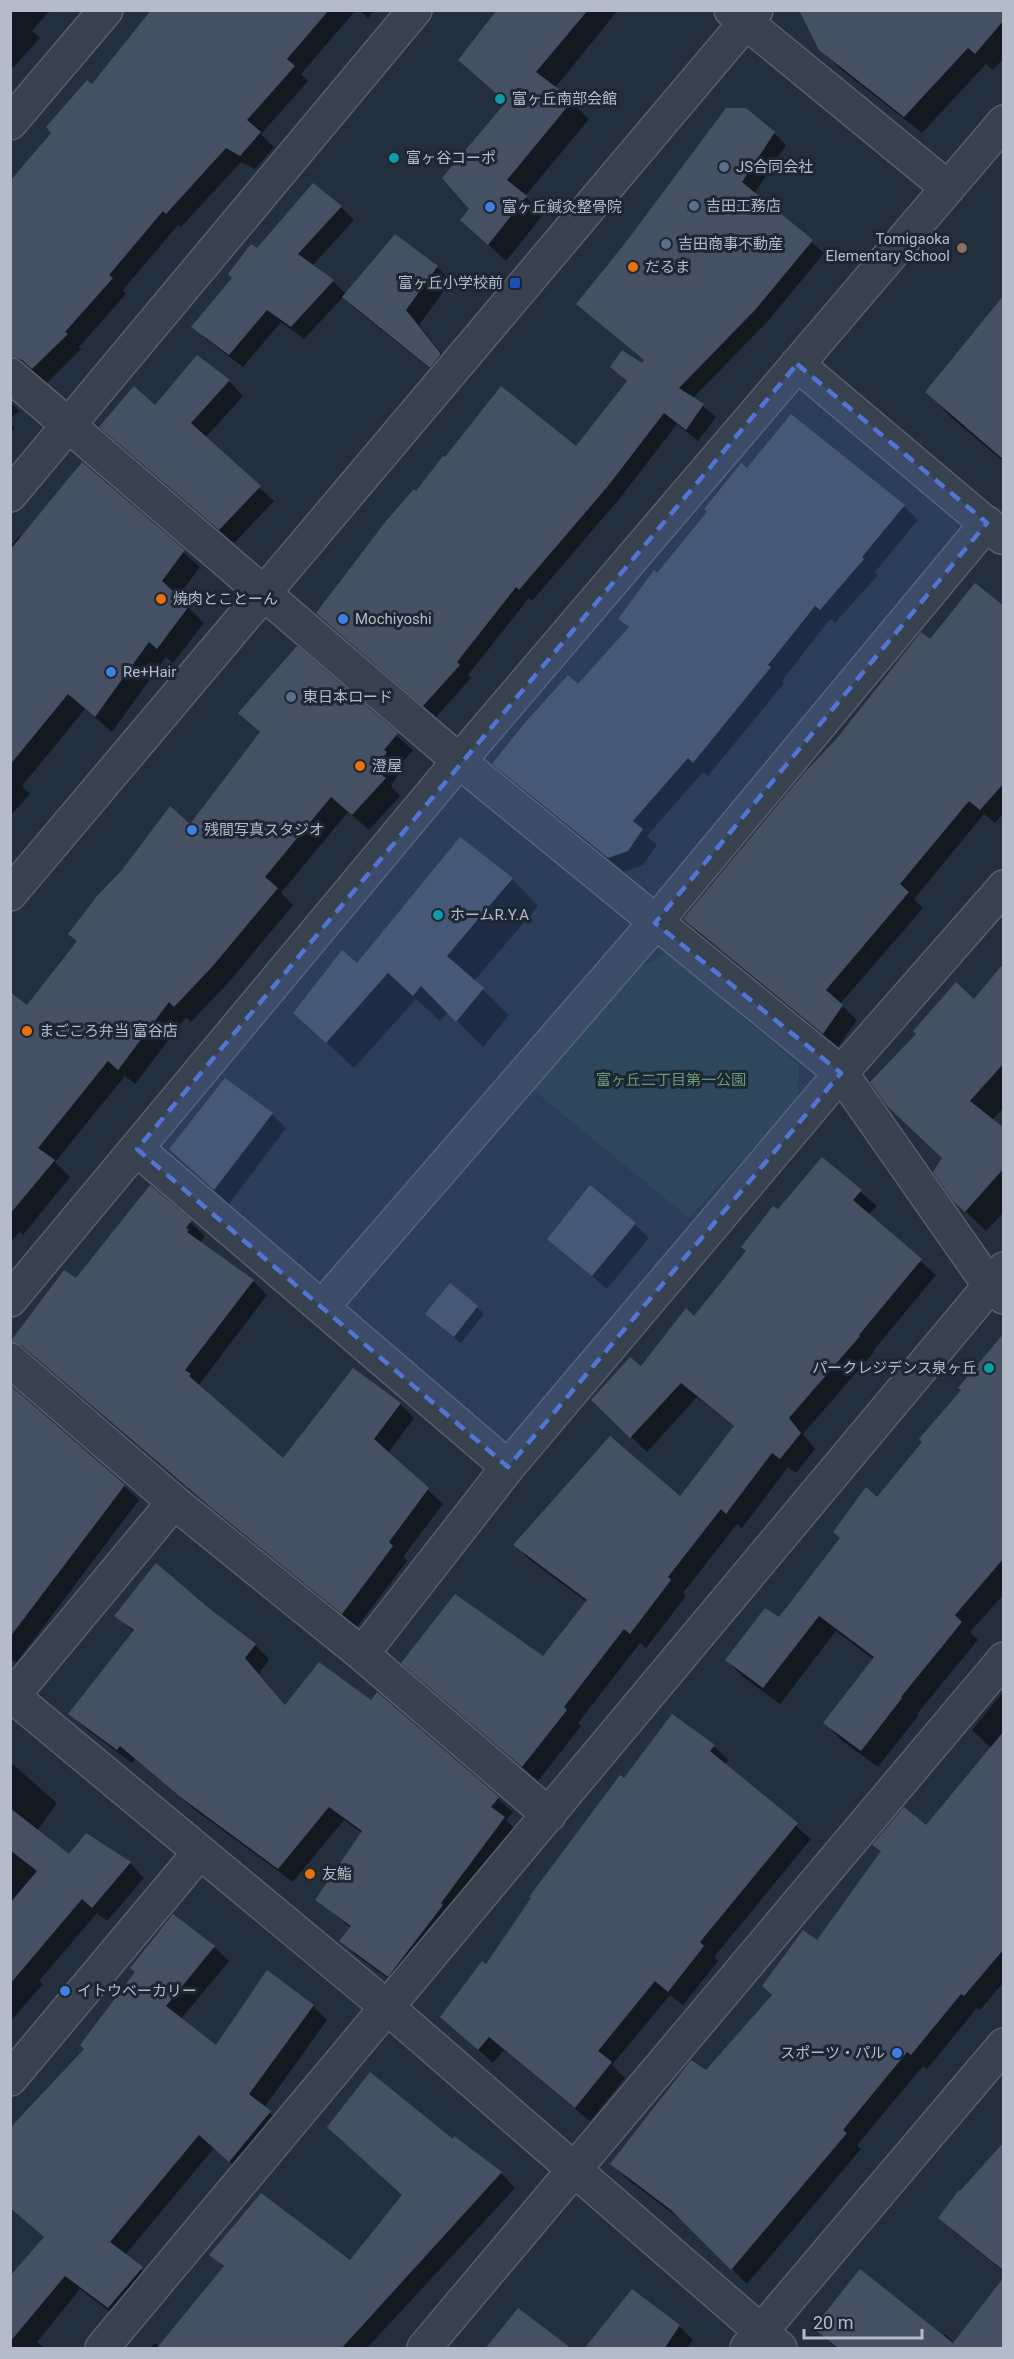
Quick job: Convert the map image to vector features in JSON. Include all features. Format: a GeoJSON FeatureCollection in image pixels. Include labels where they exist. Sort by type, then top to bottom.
{"type":"FeatureCollection","features":[{"type":"Feature","properties":{"kind":"street"},"geometry":{"type":"LineString","coordinates":[[10,123],[106,10]]}},
{"type":"Feature","properties":{"kind":"street"},"geometry":{"type":"LineString","coordinates":[[10,495],[415,10]]}},
{"type":"Feature","properties":{"kind":"street"},"geometry":{"type":"LineString","coordinates":[[10,894],[263,594],[744,15],[948,188]]}},
{"type":"Feature","properties":{"kind":"street"},"geometry":{"type":"LineString","coordinates":[[10,1300],[459,761],[1004,122]]}},
{"type":"Feature","properties":{"kind":"street"},"geometry":{"type":"LineString","coordinates":[[322,1307],[995,530],[797,364]]}},
{"type":"Feature","properties":{"kind":"street"},"geometry":{"type":"LineString","coordinates":[[10,375],[459,761],[841,1073],[999,1284],[549,1815],[102,2349]]}},
{"type":"Feature","properties":{"kind":"street"},"geometry":{"type":"LineString","coordinates":[[362,1654],[508,1467],[841,1073],[1004,887]]}},
{"type":"Feature","properties":{"kind":"street"},"geometry":{"type":"LineString","coordinates":[[137,1149],[508,1467]]}},
{"type":"Feature","properties":{"kind":"street"},"geometry":{"type":"LineString","coordinates":[[10,1360],[174,1503],[362,1654],[549,1815]]}},
{"type":"Feature","properties":{"kind":"street"},"geometry":{"type":"LineString","coordinates":[[174,1503],[11,1697],[388,2008],[574,2170],[763,2343],[1004,2045]]}},
{"type":"Feature","properties":{"kind":"street"},"geometry":{"type":"LineString","coordinates":[[424,2349],[1004,1659]]}},
{"type":"Feature","properties":{"kind":"street"},"geometry":{"type":"LineString","coordinates":[[10,2079],[200,1852]]}},
{"type":"Feature","properties":{"kind":"highlighted area"},"geometry":{"type":"Polygon","coordinates":[[[797,364],[987,523],[655,923],[841,1073],[508,1467],[137,1149],[797,364]]]}},
{"type":"Feature","properties":{"kind":"green space","name":"富ヶ丘二丁目第一公園"},"geometry":{"type":"Polygon","coordinates":[[[668,953],[799,1065],[798,1100],[689,1218],[532,1089],[630,972],[668,953]]]}},
{"type":"Feature","properties":{"kind":"building"},"geometry":{"type":"Polygon","coordinates":[[[151,10],[329,10],[287,59],[295,66],[247,120],[261,132],[240,156],[226,148],[166,214],[163,211],[109,275],[113,278],[65,332],[68,334],[32,369],[22,360],[10,357],[10,181],[51,133],[46,127],[87,80],[92,84],[151,10]]]}},
{"type":"Feature","properties":{"kind":"building"},"geometry":{"type":"Polygon","coordinates":[[[497,10],[588,10],[536,72],[573,100],[507,180],[527,196],[488,245],[460,220],[469,209],[442,178],[506,102],[458,60],[497,10]]]}},
{"type":"Feature","properties":{"kind":"building"},"geometry":{"type":"Polygon","coordinates":[[[799,10],[1004,10],[1004,20],[975,54],[968,48],[904,117],[819,50],[799,10]]]}},
{"type":"Feature","properties":{"kind":"building"},"geometry":{"type":"Polygon","coordinates":[[[726,108],[746,108],[775,132],[742,182],[813,240],[756,309],[679,388],[704,404],[686,430],[664,413],[608,486],[519,590],[516,587],[457,662],[460,665],[423,706],[316,613],[386,521],[414,489],[416,491],[443,456],[445,457],[501,386],[576,446],[627,381],[610,367],[622,350],[642,363],[644,360],[576,304],[626,242],[726,108]]]}},
{"type":"Feature","properties":{"kind":"building"},"geometry":{"type":"Polygon","coordinates":[[[313,183],[342,206],[298,254],[334,280],[291,327],[267,310],[229,355],[191,327],[232,278],[228,274],[251,244],[257,248],[313,183]]]}},
{"type":"Feature","properties":{"kind":"building"},"geometry":{"type":"Polygon","coordinates":[[[395,234],[438,266],[406,310],[441,354],[430,368],[342,297],[395,234]]]}},
{"type":"Feature","properties":{"kind":"building"},"geometry":{"type":"Polygon","coordinates":[[[1004,295],[1004,460],[925,392],[1004,295]]]}},
{"type":"Feature","properties":{"kind":"building"},"geometry":{"type":"Polygon","coordinates":[[[197,355],[230,380],[191,423],[261,486],[219,530],[99,427],[134,386],[155,405],[197,355]]]}},
{"type":"Feature","properties":{"kind":"building"},"geometry":{"type":"Polygon","coordinates":[[[791,414],[905,505],[862,557],[864,559],[820,610],[815,606],[768,665],[771,667],[693,763],[688,758],[633,821],[643,829],[628,851],[608,858],[492,764],[568,675],[578,684],[629,627],[618,619],[654,570],[657,573],[707,512],[704,509],[741,463],[747,468],[791,414]]]}},
{"type":"Feature","properties":{"kind":"building"},"geometry":{"type":"Polygon","coordinates":[[[82,462],[185,550],[162,581],[189,606],[157,649],[149,642],[95,717],[68,694],[10,765],[10,550],[82,462]]]}},
{"type":"Feature","properties":{"kind":"building"},"geometry":{"type":"Polygon","coordinates":[[[975,583],[1004,606],[1004,783],[980,810],[969,801],[900,884],[909,892],[826,990],[843,1005],[823,1034],[683,919],[805,772],[838,737],[921,632],[930,639],[975,583]]]}},
{"type":"Feature","properties":{"kind":"building"},"geometry":{"type":"Polygon","coordinates":[[[297,646],[398,733],[384,750],[387,752],[375,770],[386,778],[352,815],[331,797],[265,877],[278,888],[212,967],[174,1007],[169,1002],[118,1070],[108,1061],[38,1148],[55,1160],[10,1214],[10,992],[27,1005],[77,941],[68,934],[97,896],[122,870],[170,806],[190,824],[260,732],[238,713],[297,646]]]}},
{"type":"Feature","properties":{"kind":"building","name":"ホームR.Y.A"},"geometry":{"type":"Polygon","coordinates":[[[460,837],[513,878],[447,956],[484,988],[456,1022],[421,986],[413,996],[388,973],[326,1043],[293,1013],[342,950],[357,963],[460,837]]]}},
{"type":"Feature","properties":{"kind":"building"},"geometry":{"type":"Polygon","coordinates":[[[1004,963],[1004,1063],[970,1101],[1004,1128],[1004,1168],[965,1212],[953,1201],[933,1172],[942,1158],[887,1106],[870,1082],[916,1034],[913,1031],[956,982],[974,999],[1004,963]]]}},
{"type":"Feature","properties":{"kind":"building"},"geometry":{"type":"Polygon","coordinates":[[[225,1078],[273,1113],[214,1190],[169,1149],[225,1078]]]}},
{"type":"Feature","properties":{"kind":"building"},"geometry":{"type":"Polygon","coordinates":[[[822,1157],[862,1190],[853,1200],[922,1259],[860,1336],[789,1418],[801,1433],[780,1459],[772,1453],[726,1514],[721,1509],[668,1577],[671,1580],[630,1634],[624,1629],[564,1707],[567,1710],[522,1767],[401,1663],[455,1594],[543,1656],[587,1600],[513,1545],[610,1436],[680,1496],[734,1426],[681,1383],[630,1438],[591,1400],[630,1357],[641,1366],[686,1308],[694,1316],[746,1251],[741,1247],[773,1206],[778,1209],[822,1157]]]}},
{"type":"Feature","properties":{"kind":"building"},"geometry":{"type":"Polygon","coordinates":[[[150,1185],[192,1220],[186,1228],[189,1230],[187,1232],[254,1280],[185,1370],[283,1458],[353,1368],[401,1403],[374,1439],[429,1488],[389,1542],[393,1546],[342,1614],[215,1511],[22,1346],[10,1342],[64,1270],[76,1278],[150,1185]]]}},
{"type":"Feature","properties":{"kind":"building"},"geometry":{"type":"Polygon","coordinates":[[[590,1185],[636,1223],[592,1276],[547,1239],[590,1185]]]}},
{"type":"Feature","properties":{"kind":"building"},"geometry":{"type":"Polygon","coordinates":[[[450,1283],[478,1306],[454,1337],[425,1314],[450,1283]]]}},
{"type":"Feature","properties":{"kind":"building"},"geometry":{"type":"Polygon","coordinates":[[[1004,1333],[1004,1558],[955,1615],[962,1622],[861,1751],[823,1723],[874,1657],[819,1616],[763,1688],[725,1660],[765,1608],[779,1617],[840,1538],[833,1532],[866,1487],[877,1497],[922,1442],[919,1439],[961,1390],[958,1388],[1004,1333]]]}},
{"type":"Feature","properties":{"kind":"building"},"geometry":{"type":"Polygon","coordinates":[[[10,1385],[125,1485],[10,1637],[10,1385]]]}},
{"type":"Feature","properties":{"kind":"building"},"geometry":{"type":"Polygon","coordinates":[[[156,1563],[256,1644],[245,1658],[285,1705],[319,1662],[371,1700],[377,1692],[499,1797],[491,1807],[505,1817],[441,1903],[443,1905],[388,1977],[339,1941],[351,1926],[315,1900],[362,1831],[329,1807],[278,1869],[179,1796],[120,1746],[117,1750],[68,1714],[134,1630],[114,1616],[156,1563]]]}},
{"type":"Feature","properties":{"kind":"building"},"geometry":{"type":"Polygon","coordinates":[[[672,1714],[715,1745],[710,1751],[798,1823],[700,1942],[704,1946],[668,1992],[655,1981],[598,2051],[612,2062],[575,2108],[489,2037],[478,2050],[440,2017],[482,1961],[486,1964],[531,1898],[529,1897],[620,1775],[624,1778],[672,1714]]]}},
{"type":"Feature","properties":{"kind":"building"},"geometry":{"type":"Polygon","coordinates":[[[1004,1731],[1004,1949],[964,1996],[961,1994],[911,2055],[907,2052],[843,2130],[847,2133],[731,2270],[671,2210],[610,2164],[691,2060],[706,2070],[772,1995],[762,1986],[803,1930],[817,1940],[881,1851],[872,1845],[904,1807],[926,1825],[1004,1731]]]}},
{"type":"Feature","properties":{"kind":"building"},"geometry":{"type":"Polygon","coordinates":[[[10,1808],[69,1854],[86,1833],[131,1862],[92,1908],[82,1899],[10,1984],[10,1903],[37,1871],[10,1850],[10,1808]]]}},
{"type":"Feature","properties":{"kind":"building"},"geometry":{"type":"Polygon","coordinates":[[[173,1914],[215,1946],[166,2006],[216,2045],[267,1970],[314,2005],[249,2094],[271,2111],[229,2162],[199,2135],[110,2242],[143,2267],[108,2308],[65,2276],[10,2342],[10,2276],[44,2237],[10,2208],[10,2128],[84,2049],[80,2045],[135,1972],[130,1968],[173,1914]]]}},
{"type":"Feature","properties":{"kind":"building"},"geometry":{"type":"Polygon","coordinates":[[[370,2072],[453,2139],[454,2136],[502,2172],[341,2349],[156,2349],[224,2266],[209,2255],[261,2193],[350,2260],[402,2195],[327,2127],[370,2072]]]}},
{"type":"Feature","properties":{"kind":"building"},"geometry":{"type":"Polygon","coordinates":[[[1004,2142],[1004,2271],[938,2218],[959,2190],[1004,2142]]]}},
{"type":"Feature","properties":{"kind":"building"},"geometry":{"type":"Polygon","coordinates":[[[860,2269],[953,2343],[1004,2277],[1004,2349],[839,2349],[813,2328],[860,2269]]]}},
{"type":"Feature","properties":{"kind":"building"},"geometry":{"type":"Polygon","coordinates":[[[632,2289],[680,2325],[664,2349],[584,2349],[632,2289]]]}},
{"type":"Feature","properties":{"kind":"building"},"geometry":{"type":"Polygon","coordinates":[[[518,2308],[572,2349],[485,2349],[518,2308]]]}},
{"type":"Feature","properties":{"kind":"place","name":"富ヶ丘南部会館"},"geometry":{"type":"Point","coordinates":[500,99]}},
{"type":"Feature","properties":{"kind":"place","name":"富ヶ谷コーポ"},"geometry":{"type":"Point","coordinates":[394,158]}},
{"type":"Feature","properties":{"kind":"place","name":"JS合同会社"},"geometry":{"type":"Point","coordinates":[724,167]}},
{"type":"Feature","properties":{"kind":"place","name":"吉田工務店"},"geometry":{"type":"Point","coordinates":[694,206]}},
{"type":"Feature","properties":{"kind":"place","name":"富ヶ丘鍼灸整骨院"},"geometry":{"type":"Point","coordinates":[490,207]}},
{"type":"Feature","properties":{"kind":"place","name":"吉田商事不動産"},"geometry":{"type":"Point","coordinates":[666,244]}},
{"type":"Feature","properties":{"kind":"place","name":"Tomigaoka Elementary School"},"geometry":{"type":"Point","coordinates":[962,248]}},
{"type":"Feature","properties":{"kind":"place","name":"だるま"},"geometry":{"type":"Point","coordinates":[633,267]}},
{"type":"Feature","properties":{"kind":"place","name":"富ヶ丘小学校前"},"geometry":{"type":"Point","coordinates":[515,283]}},
{"type":"Feature","properties":{"kind":"place","name":"焼肉とことーん"},"geometry":{"type":"Point","coordinates":[161,599]}},
{"type":"Feature","properties":{"kind":"place","name":"Mochiyoshi"},"geometry":{"type":"Point","coordinates":[343,619]}},
{"type":"Feature","properties":{"kind":"place","name":"Re+Hair"},"geometry":{"type":"Point","coordinates":[111,672]}},
{"type":"Feature","properties":{"kind":"place","name":"東日本ロード"},"geometry":{"type":"Point","coordinates":[291,697]}},
{"type":"Feature","properties":{"kind":"place","name":"澄屋"},"geometry":{"type":"Point","coordinates":[360,766]}},
{"type":"Feature","properties":{"kind":"place","name":"残間写真スタジオ"},"geometry":{"type":"Point","coordinates":[192,830]}},
{"type":"Feature","properties":{"kind":"place","name":"ホームR.Y.A"},"geometry":{"type":"Point","coordinates":[438,915]}},
{"type":"Feature","properties":{"kind":"place","name":"まごころ弁当 富谷店"},"geometry":{"type":"Point","coordinates":[27,1031]}},
{"type":"Feature","properties":{"kind":"place","name":"パークレジデンス泉ヶ丘"},"geometry":{"type":"Point","coordinates":[989,1368]}},
{"type":"Feature","properties":{"kind":"place","name":"友鮨"},"geometry":{"type":"Point","coordinates":[310,1874]}},
{"type":"Feature","properties":{"kind":"place","name":"イトウベーカリー"},"geometry":{"type":"Point","coordinates":[65,1991]}},
{"type":"Feature","properties":{"kind":"place","name":"スポーツ・パル"},"geometry":{"type":"Point","coordinates":[897,2053]}}]}
